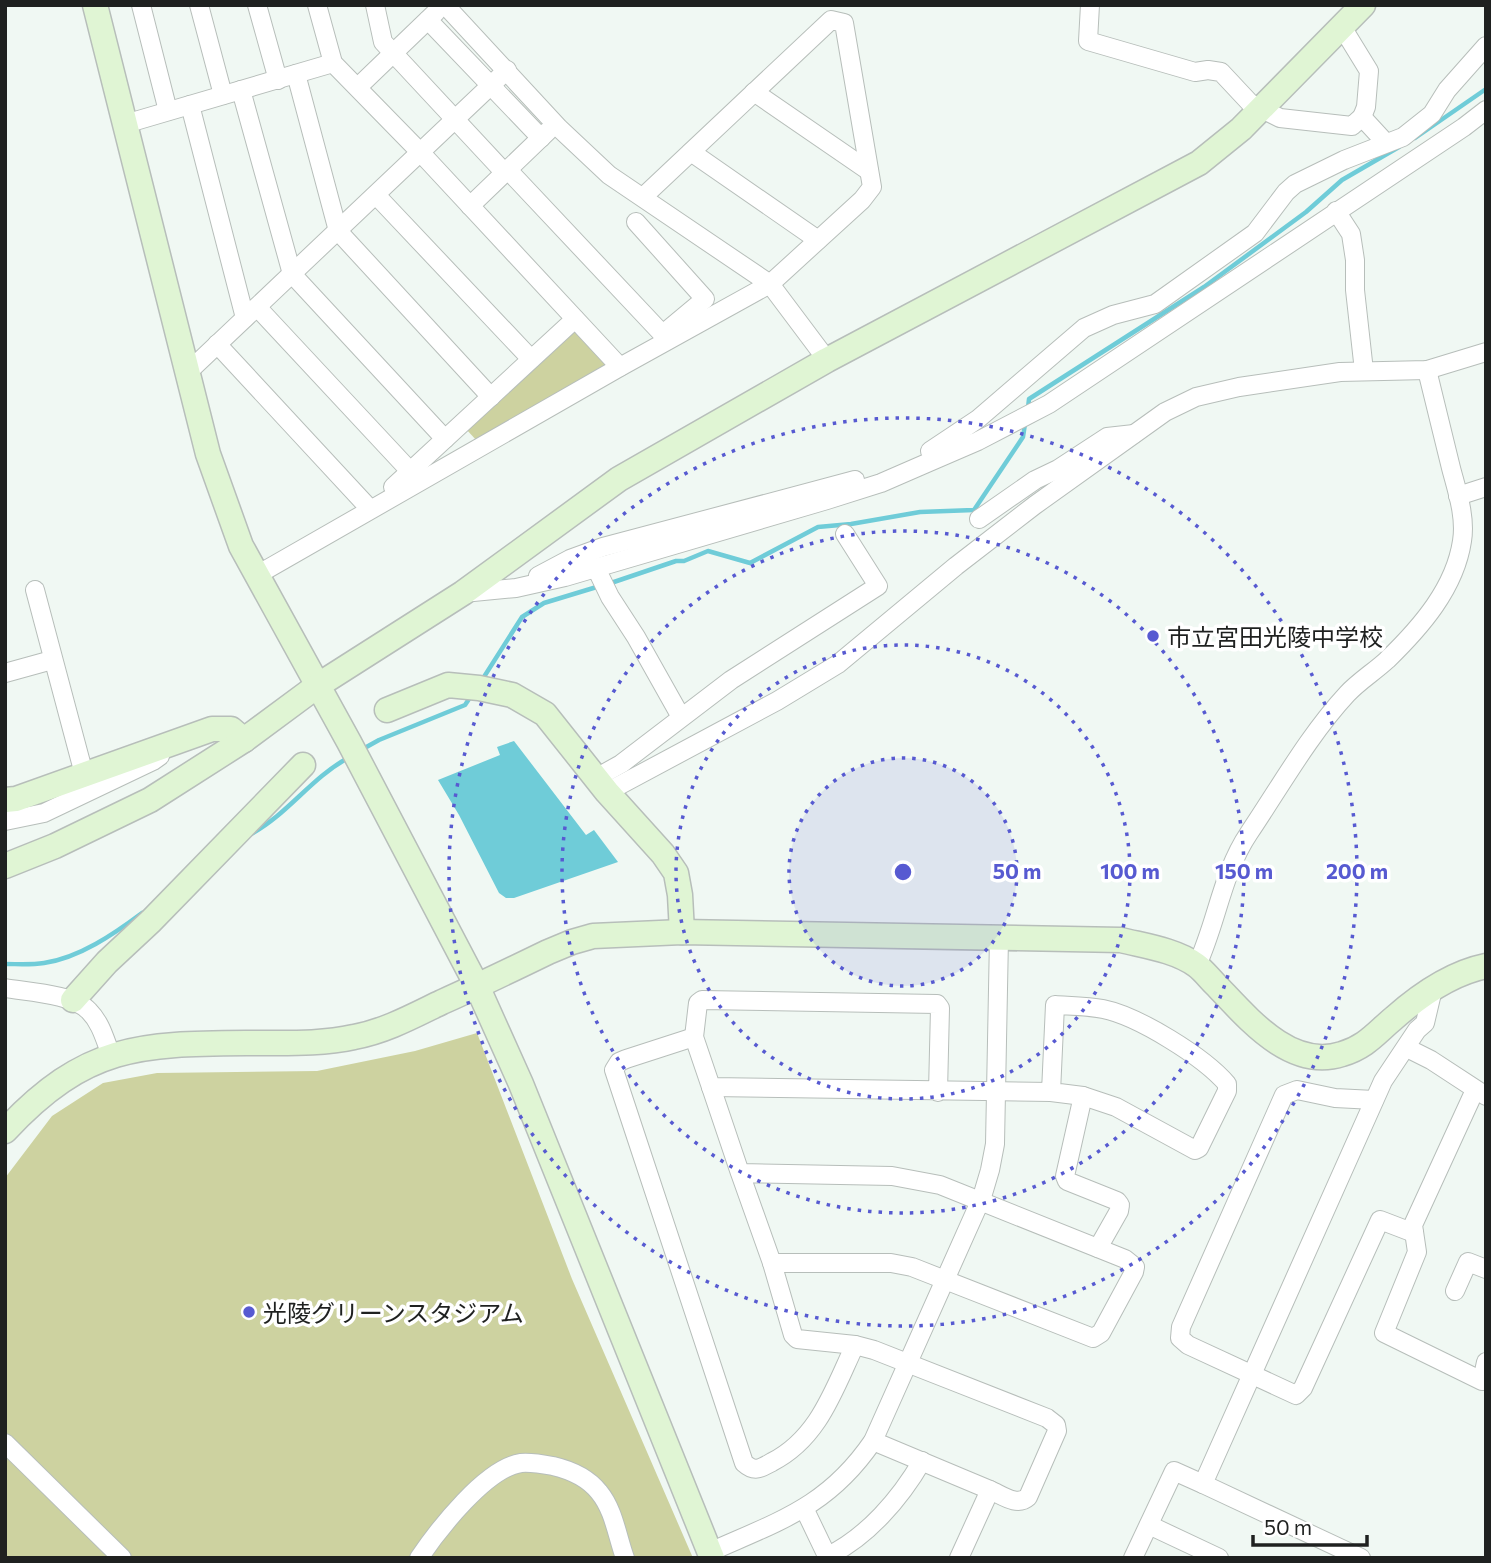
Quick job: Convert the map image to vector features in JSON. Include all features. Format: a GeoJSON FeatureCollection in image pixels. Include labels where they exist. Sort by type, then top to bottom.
{"type":"FeatureCollection","features":[{"type":"Feature","properties":{"kind":"street"},"geometry":{"type":"LineString","coordinates":[[95,5],[208,454],[241,546],[349,742],[477,986],[521,1084],[711,1555],[804,1508],[838,1484],[856,1466],[873,1441],[980,1201],[990,1170],[995,1144],[999,938]]}},
{"type":"Feature","properties":{"kind":"street"},"geometry":{"type":"LineString","coordinates":[[141,5],[168,111]]}},
{"type":"Feature","properties":{"kind":"street"},"geometry":{"type":"LineString","coordinates":[[199,5],[223,95]]}},
{"type":"Feature","properties":{"kind":"street"},"geometry":{"type":"LineString","coordinates":[[257,5],[278,80]]}},
{"type":"Feature","properties":{"kind":"street"},"geometry":{"type":"LineString","coordinates":[[317,5],[333,63],[421,153],[620,367]]}},
{"type":"Feature","properties":{"kind":"street"},"geometry":{"type":"LineString","coordinates":[[375,5],[383,42],[665,337]]}},
{"type":"Feature","properties":{"kind":"street"},"geometry":{"type":"LineString","coordinates":[[358,87],[444,5],[555,124],[609,175],[770,284],[827,360]]}},
{"type":"Feature","properties":{"kind":"street"},"geometry":{"type":"LineString","coordinates":[[1090,5],[1088,41],[1195,72],[1221,72],[1250,103],[1280,118],[1352,127],[1362,117],[1366,107],[1369,71],[1342,27]]}},
{"type":"Feature","properties":{"kind":"street"},"geometry":{"type":"LineString","coordinates":[[5,866],[55,846],[150,800],[244,740],[317,686],[463,593],[619,479],[827,360],[1199,163],[1262,109],[1363,5]]}},
{"type":"Feature","properties":{"kind":"street"},"geometry":{"type":"LineString","coordinates":[[428,20],[541,138]]}},
{"type":"Feature","properties":{"kind":"street"},"geometry":{"type":"LineString","coordinates":[[257,575],[620,367],[665,337],[770,284],[862,200],[872,187],[844,23],[831,20],[643,197]]}},
{"type":"Feature","properties":{"kind":"street"},"geometry":{"type":"LineString","coordinates":[[516,588],[570,559],[603,547],[863,477],[928,452],[950,440],[1084,328],[1155,304],[1255,233],[1295,184],[1344,160],[1403,137],[1432,114],[1447,90],[1486,46]]}},
{"type":"Feature","properties":{"kind":"street"},"geometry":{"type":"LineString","coordinates":[[125,124],[333,63]]}},
{"type":"Feature","properties":{"kind":"street"},"geometry":{"type":"LineString","coordinates":[[187,373],[507,70]]}},
{"type":"Feature","properties":{"kind":"street"},"geometry":{"type":"LineString","coordinates":[[296,74],[338,231],[491,397]]}},
{"type":"Feature","properties":{"kind":"street"},"geometry":{"type":"LineString","coordinates":[[241,90],[292,274],[445,439]]}},
{"type":"Feature","properties":{"kind":"street"},"geometry":{"type":"LineString","coordinates":[[754,92],[869,171]]}},
{"type":"Feature","properties":{"kind":"street"},"geometry":{"type":"LineString","coordinates":[[190,105],[251,312],[410,471]]}},
{"type":"Feature","properties":{"kind":"street"},"geometry":{"type":"LineString","coordinates":[[463,593],[516,588],[596,568],[881,483],[978,441],[1049,404],[1486,110]]}},
{"type":"Feature","properties":{"kind":"street"},"geometry":{"type":"LineString","coordinates":[[1362,117],[1386,143]]}},
{"type":"Feature","properties":{"kind":"street"},"geometry":{"type":"LineString","coordinates":[[470,206],[555,124]]}},
{"type":"Feature","properties":{"kind":"street"},"geometry":{"type":"LineString","coordinates":[[691,152],[818,240]]}},
{"type":"Feature","properties":{"kind":"street"},"geometry":{"type":"LineString","coordinates":[[376,195],[531,359]]}},
{"type":"Feature","properties":{"kind":"street"},"geometry":{"type":"LineString","coordinates":[[1336,211],[1351,234],[1364,372]]}},
{"type":"Feature","properties":{"kind":"street"},"geometry":{"type":"LineString","coordinates":[[636,222],[705,299],[665,337]]}},
{"type":"Feature","properties":{"kind":"street"},"geometry":{"type":"LineString","coordinates":[[370,509],[575,319]]}},
{"type":"Feature","properties":{"kind":"street"},"geometry":{"type":"LineString","coordinates":[[217,344],[370,509]]}},
{"type":"Feature","properties":{"kind":"street"},"geometry":{"type":"LineString","coordinates":[[601,785],[777,701],[838,664],[966,558],[1165,412],[1196,397],[1238,387],[1340,372],[1427,370],[1486,352]]}},
{"type":"Feature","properties":{"kind":"street"},"geometry":{"type":"LineString","coordinates":[[1197,965],[1209,940],[1229,872],[1247,836],[1301,754],[1348,693],[1386,660],[1421,624],[1442,595],[1455,568],[1463,539],[1458,496],[1427,370]]}},
{"type":"Feature","properties":{"kind":"street"},"geometry":{"type":"LineString","coordinates":[[979,519],[1035,480],[1059,469],[1107,437],[1134,434]]}},
{"type":"Feature","properties":{"kind":"street"},"geometry":{"type":"LineString","coordinates":[[1458,496],[1486,487]]}},
{"type":"Feature","properties":{"kind":"street"},"geometry":{"type":"LineString","coordinates":[[601,785],[621,764],[731,680],[878,586],[845,534]]}},
{"type":"Feature","properties":{"kind":"street"},"geometry":{"type":"LineString","coordinates":[[596,568],[605,589],[636,637],[681,717]]}},
{"type":"Feature","properties":{"kind":"street"},"geometry":{"type":"LineString","coordinates":[[35,590],[84,774]]}},
{"type":"Feature","properties":{"kind":"street"},"geometry":{"type":"LineString","coordinates":[[5,673],[52,660]]}},
{"type":"Feature","properties":{"kind":"street"},"geometry":{"type":"LineString","coordinates":[[387,710],[448,685],[512,695],[545,714],[676,873],[682,932]]}},
{"type":"Feature","properties":{"kind":"street"},"geometry":{"type":"LineString","coordinates":[[5,800],[16,799],[212,729],[231,729],[244,740]]}},
{"type":"Feature","properties":{"kind":"street"},"geometry":{"type":"LineString","coordinates":[[5,821],[44,813],[141,767],[161,755],[162,746]]}},
{"type":"Feature","properties":{"kind":"street"},"geometry":{"type":"LineString","coordinates":[[72,1000],[303,765]]}},
{"type":"Feature","properties":{"kind":"street"},"geometry":{"type":"LineString","coordinates":[[5,1131],[46,1092],[82,1067],[111,1055],[153,1046],[299,1043],[355,1037],[385,1029],[572,942],[593,936],[682,932],[1121,940],[1170,953],[1197,965],[1259,1028],[1293,1052],[1329,1058],[1360,1048],[1396,1016],[1433,989],[1471,969],[1486,966]]}},
{"type":"Feature","properties":{"kind":"street"},"geometry":{"type":"LineString","coordinates":[[5,988],[72,1000],[89,1010],[100,1026],[111,1055]]}},
{"type":"Feature","properties":{"kind":"street"},"geometry":{"type":"LineString","coordinates":[[1203,1484],[1383,1081],[1417,1030],[1425,1023],[1433,989]]}},
{"type":"Feature","properties":{"kind":"street"},"geometry":{"type":"LineString","coordinates":[[873,1441],[1018,1502],[1024,1502],[1057,1431],[1056,1424],[1047,1418],[908,1364],[855,1345],[797,1339],[793,1335],[772,1263],[694,1037],[698,1003],[702,1000],[937,1003],[940,1008],[939,1092]]}},
{"type":"Feature","properties":{"kind":"street"},"geometry":{"type":"LineString","coordinates":[[711,1087],[1051,1092],[1083,1096],[1116,1107],[1195,1150],[1199,1148],[1227,1091],[1227,1084],[1165,1036],[1134,1019],[1104,1009],[1055,1005],[1051,1092]]}},
{"type":"Feature","properties":{"kind":"street"},"geometry":{"type":"LineString","coordinates":[[694,1037],[619,1062],[614,1070],[744,1463],[757,1470],[784,1456],[806,1436],[821,1418],[855,1345]]}},
{"type":"Feature","properties":{"kind":"street"},"geometry":{"type":"LineString","coordinates":[[1407,1048],[1431,1060],[1480,1093],[1413,1225],[1417,1252],[1384,1333],[1482,1381],[1486,1362]]}},
{"type":"Feature","properties":{"kind":"street"},"geometry":{"type":"LineString","coordinates":[[1374,1100],[1335,1098],[1297,1090],[1284,1095],[1181,1327],[1180,1338],[1188,1345],[1296,1395],[1303,1388],[1380,1220],[1414,1233]]}},
{"type":"Feature","properties":{"kind":"street"},"geometry":{"type":"LineString","coordinates":[[1083,1096],[1065,1176],[1067,1181],[1117,1201],[1120,1205],[1098,1248]]}},
{"type":"Feature","properties":{"kind":"street"},"geometry":{"type":"LineString","coordinates":[[740,1173],[892,1176],[940,1185],[1125,1259],[1135,1267],[1101,1333],[1093,1338],[912,1267],[891,1263],[772,1263]]}},
{"type":"Feature","properties":{"kind":"street"},"geometry":{"type":"LineString","coordinates":[[1455,1290],[1468,1262],[1486,1269]]}},
{"type":"Feature","properties":{"kind":"street"},"geometry":{"type":"LineString","coordinates":[[5,1443],[122,1558]]}},
{"type":"Feature","properties":{"kind":"street"},"geometry":{"type":"LineString","coordinates":[[804,1508],[828,1557],[859,1536],[883,1514],[909,1483],[922,1461]]}},
{"type":"Feature","properties":{"kind":"street"},"geometry":{"type":"LineString","coordinates":[[419,1558],[484,1483],[518,1463],[539,1463],[574,1472],[598,1491],[609,1508],[625,1558]]}},
{"type":"Feature","properties":{"kind":"street"},"geometry":{"type":"LineString","coordinates":[[1133,1558],[1174,1471],[1361,1558]]}},
{"type":"Feature","properties":{"kind":"street"},"geometry":{"type":"LineString","coordinates":[[959,1558],[990,1490]]}},
{"type":"Feature","properties":{"kind":"street"},"geometry":{"type":"LineString","coordinates":[[1149,1525],[1219,1558]]}},
{"type":"Feature","properties":{"kind":"green space"},"geometry":{"type":"Polygon","coordinates":[[[574,331],[606,365],[477,441],[466,429],[574,331]]]}},
{"type":"Feature","properties":{"kind":"green space"},"geometry":{"type":"Polygon","coordinates":[[[477,1033],[572,1279],[693,1558],[5,1558],[5,1178],[52,1116],[103,1083],[157,1073],[317,1071],[415,1051],[477,1033]]]}},
{"type":"Feature","properties":{"kind":"water"},"geometry":{"type":"Polygon","coordinates":[[[514,741],[586,835],[594,830],[618,862],[514,898],[506,898],[499,893],[438,780],[500,755],[497,747],[514,741]]]}},
{"type":"Feature","properties":{"kind":"waterway"},"geometry":{"type":"LineString","coordinates":[[1415,138],[1486,89]]}},
{"type":"Feature","properties":{"kind":"waterway"},"geometry":{"type":"LineString","coordinates":[[1028,408],[1029,399],[1204,287],[1306,212],[1342,180],[1399,147]]}},
{"type":"Feature","properties":{"kind":"waterway"},"geometry":{"type":"LineString","coordinates":[[608,584],[708,551],[750,563],[818,527],[920,512],[974,510],[1023,437],[1025,424]]}},
{"type":"Feature","properties":{"kind":"waterway"},"geometry":{"type":"LineString","coordinates":[[482,680],[522,617],[544,603],[600,586]]}},
{"type":"Feature","properties":{"kind":"waterway"},"geometry":{"type":"LineString","coordinates":[[361,750],[465,705],[471,696]]}},
{"type":"Feature","properties":{"kind":"waterway"},"geometry":{"type":"LineString","coordinates":[[251,834],[277,817],[322,776],[348,758]]}},
{"type":"Feature","properties":{"kind":"waterway"},"geometry":{"type":"LineString","coordinates":[[5,964],[39,964],[70,956],[108,937],[142,913]]}},
{"type":"Feature","properties":{"kind":"place","name":"市立宮田光陵中学校"},"geometry":{"type":"Point","coordinates":[1153,636]}},
{"type":"Feature","properties":{"kind":"place","name":"光陵グリーンスタジアム"},"geometry":{"type":"Point","coordinates":[249,1312]}}]}
